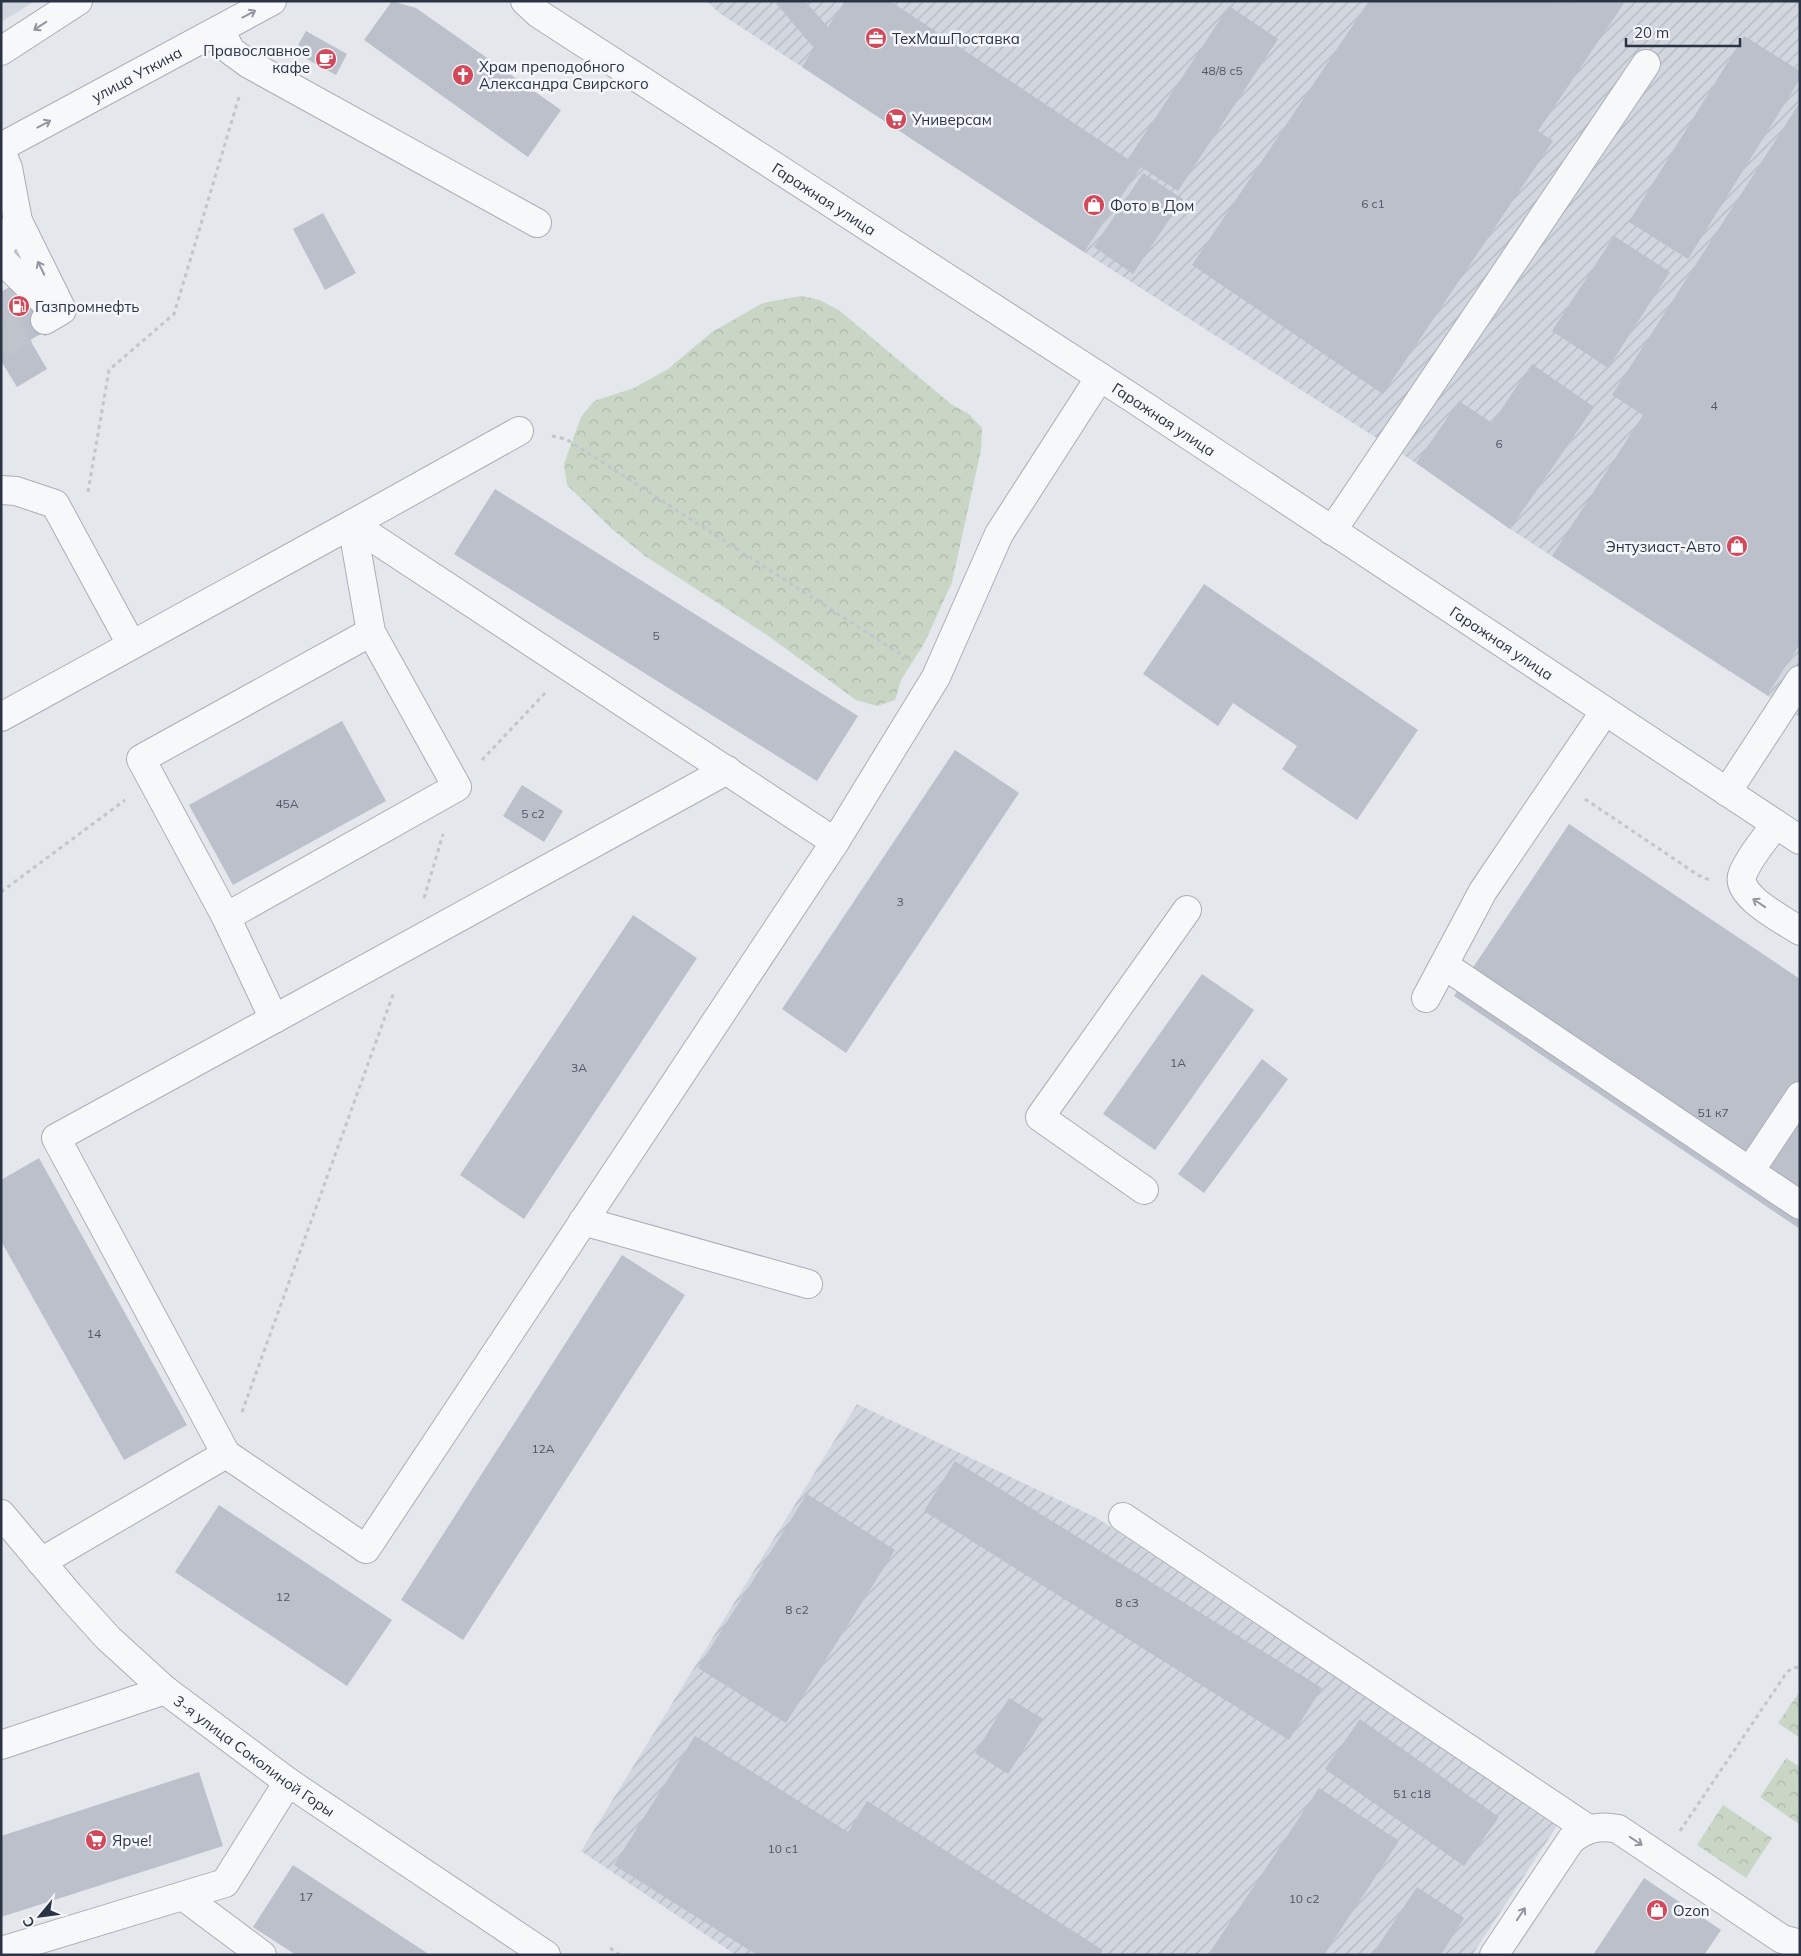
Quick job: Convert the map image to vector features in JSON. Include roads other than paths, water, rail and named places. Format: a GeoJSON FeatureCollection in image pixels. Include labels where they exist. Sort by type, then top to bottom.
{"type":"FeatureCollection","features":[{"type":"Feature","properties":{"kind":"street"},"geometry":{"type":"LineString","coordinates":[[1,51],[78,1]]}},
{"type":"Feature","properties":{"kind":"street","name":"улица Уткина"},"geometry":{"type":"LineString","coordinates":[[1,149],[272,1]]}},
{"type":"Feature","properties":{"kind":"street"},"geometry":{"type":"LineString","coordinates":[[507,1],[532,8]]}},
{"type":"Feature","properties":{"kind":"street","name":"Гаражная улица"},"geometry":{"type":"LineString","coordinates":[[532,8],[1100,378],[1800,840]]}},
{"type":"Feature","properties":{"kind":"street"},"geometry":{"type":"LineString","coordinates":[[220,30],[231,51],[249,64],[537,223]]}},
{"type":"Feature","properties":{"kind":"street"},"geometry":{"type":"LineString","coordinates":[[1332,531],[1646,64]]}},
{"type":"Feature","properties":{"kind":"street"},"geometry":{"type":"LineString","coordinates":[[1,149],[8,168],[18,221],[62,310],[51,316],[1,259]]}},
{"type":"Feature","properties":{"kind":"street"},"geometry":{"type":"LineString","coordinates":[[1,246],[18,221]]}},
{"type":"Feature","properties":{"kind":"street"},"geometry":{"type":"LineString","coordinates":[[727,770],[56,1138],[226,1454],[366,1550],[835,842],[936,677],[999,534],[1100,378]]}},
{"type":"Feature","properties":{"kind":"street"},"geometry":{"type":"LineString","coordinates":[[1,717],[519,431]]}},
{"type":"Feature","properties":{"kind":"street"},"geometry":{"type":"LineString","coordinates":[[1,490],[16,491],[55,504],[132,644]]}},
{"type":"Feature","properties":{"kind":"street"},"geometry":{"type":"LineString","coordinates":[[352,524],[835,842]]}},
{"type":"Feature","properties":{"kind":"street"},"geometry":{"type":"LineString","coordinates":[[226,916],[457,787],[371,632],[352,524]]}},
{"type":"Feature","properties":{"kind":"street"},"geometry":{"type":"LineString","coordinates":[[274,1019],[226,916],[141,759],[371,632]]}},
{"type":"Feature","properties":{"kind":"street"},"geometry":{"type":"LineString","coordinates":[[1727,792],[1800,680]]}},
{"type":"Feature","properties":{"kind":"street"},"geometry":{"type":"LineString","coordinates":[[1426,998],[1484,891],[1605,711]]}},
{"type":"Feature","properties":{"kind":"street"},"geometry":{"type":"LineString","coordinates":[[1776,824],[1742,874],[1742,885],[1750,897],[1800,931]]}},
{"type":"Feature","properties":{"kind":"street"},"geometry":{"type":"LineString","coordinates":[[1144,1190],[1040,1117],[1187,910]]}},
{"type":"Feature","properties":{"kind":"street"},"geometry":{"type":"LineString","coordinates":[[1444,965],[1800,1205]]}},
{"type":"Feature","properties":{"kind":"street"},"geometry":{"type":"LineString","coordinates":[[1750,1171],[1800,1096]]}},
{"type":"Feature","properties":{"kind":"street"},"geometry":{"type":"LineString","coordinates":[[583,1221],[808,1284]]}},
{"type":"Feature","properties":{"kind":"street"},"geometry":{"type":"LineString","coordinates":[[41,1562],[226,1454]]}},
{"type":"Feature","properties":{"kind":"street","name":"3-я улица Соколиной Горы"},"geometry":{"type":"LineString","coordinates":[[1,1514],[108,1638],[165,1690],[288,1782],[546,1955]]}},
{"type":"Feature","properties":{"kind":"street"},"geometry":{"type":"LineString","coordinates":[[1123,1517],[1588,1829]]}},
{"type":"Feature","properties":{"kind":"street"},"geometry":{"type":"LineString","coordinates":[[1,1745],[165,1690]]}},
{"type":"Feature","properties":{"kind":"street"},"geometry":{"type":"LineString","coordinates":[[1,1951],[225,1883],[288,1782]]}},
{"type":"Feature","properties":{"kind":"street"},"geometry":{"type":"LineString","coordinates":[[1494,1955],[1571,1840],[1588,1829],[1605,1826],[1618,1829],[1785,1946]]}},
{"type":"Feature","properties":{"kind":"street"},"geometry":{"type":"LineString","coordinates":[[183,1896],[262,1955]]}},
{"type":"Feature","properties":{"kind":"tunnel"},"geometry":{"type":"LineString","coordinates":[[1,297],[32,327]]}},
{"type":"Feature","properties":{"kind":"tunnel"},"geometry":{"type":"LineString","coordinates":[[1,344],[45,320]]}},
{"type":"Feature","properties":{"kind":"place","name":"ТехМашПоставка"},"geometry":{"type":"Point","coordinates":[876,38]}},
{"type":"Feature","properties":{"kind":"place","name":"Православное кафе"},"geometry":{"type":"Point","coordinates":[326,59]}},
{"type":"Feature","properties":{"kind":"place","name":"Храм преподобного Александра Свирского"},"geometry":{"type":"Point","coordinates":[463,75]}},
{"type":"Feature","properties":{"kind":"place","name":"Универсам"},"geometry":{"type":"Point","coordinates":[896,119]}},
{"type":"Feature","properties":{"kind":"place","name":"Фото в Дом"},"geometry":{"type":"Point","coordinates":[1094,205]}},
{"type":"Feature","properties":{"kind":"place","name":"Газпромнефть"},"geometry":{"type":"Point","coordinates":[19,306]}},
{"type":"Feature","properties":{"kind":"place","name":"Энтузиаст-Авто"},"geometry":{"type":"Point","coordinates":[1737,546]}},
{"type":"Feature","properties":{"kind":"place","name":"Ярче!"},"geometry":{"type":"Point","coordinates":[96,1840]}},
{"type":"Feature","properties":{"kind":"place","name":"Ozon"},"geometry":{"type":"Point","coordinates":[1657,1910]}}]}
